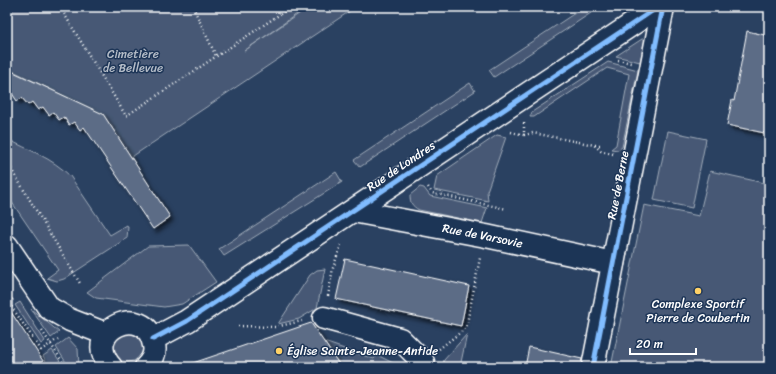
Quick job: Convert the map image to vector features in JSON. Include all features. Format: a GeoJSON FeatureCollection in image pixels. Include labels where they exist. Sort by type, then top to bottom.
{"type":"FeatureCollection","features":[{"type":"Feature","properties":{"kind":"street","name":"Rue de Londres"},"geometry":{"type":"LineString","coordinates":[[153,338],[187,321],[658,7]]}},
{"type":"Feature","properties":{"kind":"street","name":"Rue de Berne"},"geometry":{"type":"LineString","coordinates":[[593,367],[663,7]]}},
{"type":"Feature","properties":{"kind":"street","name":"Rue de Varsovie"},"geometry":{"type":"LineString","coordinates":[[353,211],[486,236],[613,263]]}},
{"type":"Feature","properties":{"kind":"street"},"geometry":{"type":"LineString","coordinates":[[7,246],[49,308],[70,320],[106,334]]}},
{"type":"Feature","properties":{"kind":"street"},"geometry":{"type":"LineString","coordinates":[[324,318],[400,339],[424,364]]}},
{"type":"Feature","properties":{"kind":"street"},"geometry":{"type":"LineString","coordinates":[[111,367],[103,355],[102,348],[106,334],[112,327],[120,323],[136,322],[149,332],[153,338],[154,352],[149,366]]}},
{"type":"Feature","properties":{"kind":"path"},"geometry":{"type":"LineString","coordinates":[[60,7],[126,116],[291,7]]}},
{"type":"Feature","properties":{"kind":"path"},"geometry":{"type":"LineString","coordinates":[[193,7],[216,56]]}},
{"type":"Feature","properties":{"kind":"path"},"geometry":{"type":"LineString","coordinates":[[522,98],[524,135]]}},
{"type":"Feature","properties":{"kind":"path"},"geometry":{"type":"LineString","coordinates":[[504,131],[524,135],[533,133],[594,145],[602,145]]}},
{"type":"Feature","properties":{"kind":"path"},"geometry":{"type":"LineString","coordinates":[[594,145],[601,151],[633,160]]}},
{"type":"Feature","properties":{"kind":"path"},"geometry":{"type":"LineString","coordinates":[[7,162],[81,285]]}},
{"type":"Feature","properties":{"kind":"path"},"geometry":{"type":"LineString","coordinates":[[417,168],[432,193],[507,209]]}},
{"type":"Feature","properties":{"kind":"path"},"geometry":{"type":"LineString","coordinates":[[424,364],[466,328],[486,236]]}},
{"type":"Feature","properties":{"kind":"path"},"geometry":{"type":"LineString","coordinates":[[328,297],[333,268]]}},
{"type":"Feature","properties":{"kind":"path"},"geometry":{"type":"LineString","coordinates":[[7,300],[41,350],[51,343]]}},
{"type":"Feature","properties":{"kind":"path"},"geometry":{"type":"LineString","coordinates":[[238,326],[276,327],[308,320],[316,314],[324,318]]}},
{"type":"Feature","properties":{"kind":"green space","name":"Cimetière de Bellevue"},"geometry":{"type":"Polygon","coordinates":[[[7,7],[307,7],[244,51],[309,7],[356,7],[130,158],[103,115],[7,68],[7,7]]]}},
{"type":"Feature","properties":{"kind":"green space"},"geometry":{"type":"Polygon","coordinates":[[[584,7],[600,7],[494,77],[489,70],[584,7]]]}},
{"type":"Feature","properties":{"kind":"green space"},"geometry":{"type":"Polygon","coordinates":[[[642,39],[645,39],[640,62],[616,56],[642,39]]]}},
{"type":"Feature","properties":{"kind":"green space"},"geometry":{"type":"Polygon","coordinates":[[[608,62],[638,70],[622,147],[618,150],[611,149],[616,145],[629,74],[607,68],[534,117],[530,117],[532,112],[608,62]]]}},
{"type":"Feature","properties":{"kind":"green space"},"geometry":{"type":"Polygon","coordinates":[[[470,83],[475,91],[360,167],[354,160],[470,83]]]}},
{"type":"Feature","properties":{"kind":"green space"},"geometry":{"type":"Polygon","coordinates":[[[668,131],[706,139],[692,208],[654,200],[668,131]]]}},
{"type":"Feature","properties":{"kind":"green space"},"geometry":{"type":"Polygon","coordinates":[[[497,135],[506,137],[487,191],[488,201],[434,190],[437,176],[497,135]]]}},
{"type":"Feature","properties":{"kind":"green space"},"geometry":{"type":"Polygon","coordinates":[[[7,139],[56,164],[70,176],[110,235],[127,225],[127,238],[64,279],[57,281],[47,278],[58,270],[7,195],[7,139]]]}},
{"type":"Feature","properties":{"kind":"green space","name":"Complexe Sportif Pierre de Coubertin"},"geometry":{"type":"Polygon","coordinates":[[[710,171],[769,184],[769,367],[611,367],[644,205],[699,216],[710,171]]]}},
{"type":"Feature","properties":{"kind":"green space"},"geometry":{"type":"Polygon","coordinates":[[[336,172],[342,182],[224,256],[219,249],[336,172]]]}},
{"type":"Feature","properties":{"kind":"green space"},"geometry":{"type":"Polygon","coordinates":[[[420,187],[424,188],[430,196],[487,208],[482,223],[419,210],[412,204],[410,195],[420,187]]]}},
{"type":"Feature","properties":{"kind":"green space"},"geometry":{"type":"Polygon","coordinates":[[[189,245],[216,282],[182,304],[164,307],[96,298],[87,292],[148,246],[189,245]]]}},
{"type":"Feature","properties":{"kind":"green space"},"geometry":{"type":"Polygon","coordinates":[[[325,269],[317,308],[299,319],[278,324],[310,275],[317,270],[325,269]]]}},
{"type":"Feature","properties":{"kind":"green space"},"geometry":{"type":"Polygon","coordinates":[[[20,302],[45,341],[41,344],[15,305],[20,302]]]}},
{"type":"Feature","properties":{"kind":"green space"},"geometry":{"type":"Polygon","coordinates":[[[31,309],[59,332],[51,338],[31,309]]]}},
{"type":"Feature","properties":{"kind":"green space"},"geometry":{"type":"Polygon","coordinates":[[[128,332],[134,333],[142,341],[142,353],[134,361],[128,362],[122,361],[114,353],[113,347],[114,341],[122,333],[128,332]]]}},
{"type":"Feature","properties":{"kind":"green space"},"geometry":{"type":"Polygon","coordinates":[[[467,334],[460,367],[442,367],[444,360],[467,334]]]}},
{"type":"Feature","properties":{"kind":"green space"},"geometry":{"type":"Polygon","coordinates":[[[68,338],[78,349],[79,367],[69,367],[56,347],[68,338]]]}},
{"type":"Feature","properties":{"kind":"green space"},"geometry":{"type":"Polygon","coordinates":[[[324,342],[374,359],[377,355],[401,367],[341,367],[324,342]]]}},
{"type":"Feature","properties":{"kind":"green space"},"geometry":{"type":"Polygon","coordinates":[[[52,350],[64,367],[49,367],[43,356],[52,350]]]}},
{"type":"Feature","properties":{"kind":"building"},"geometry":{"type":"Polygon","coordinates":[[[747,31],[769,36],[769,134],[727,125],[732,100],[734,101],[747,31]]]}},
{"type":"Feature","properties":{"kind":"building"},"geometry":{"type":"Polygon","coordinates":[[[7,69],[103,114],[170,217],[153,229],[84,127],[80,130],[74,122],[69,125],[64,117],[59,120],[53,112],[49,115],[43,107],[38,110],[32,102],[28,105],[22,98],[17,101],[7,86],[7,69]]]}},
{"type":"Feature","properties":{"kind":"building"},"geometry":{"type":"Polygon","coordinates":[[[345,259],[469,286],[461,326],[336,299],[345,259]]]}},
{"type":"Feature","properties":{"kind":"building"},"geometry":{"type":"Polygon","coordinates":[[[7,306],[47,367],[13,367],[7,359],[7,306]]]}},
{"type":"Feature","properties":{"kind":"building","name":"Église Sainte-Jeanne-Antide"},"geometry":{"type":"Polygon","coordinates":[[[311,323],[341,367],[191,367],[190,364],[311,323]]]}},
{"type":"Feature","properties":{"kind":"building"},"geometry":{"type":"Polygon","coordinates":[[[529,347],[582,359],[581,367],[525,367],[529,347]]]}},
{"type":"Feature","properties":{"kind":"cycle path"},"geometry":{"type":"LineString","coordinates":[[153,339],[187,321],[658,7]]}},
{"type":"Feature","properties":{"kind":"cycle path"},"geometry":{"type":"LineString","coordinates":[[593,367],[663,7]]}},
{"type":"Feature","properties":{"kind":"place","name":"Complexe Sportif Pierre de Coubertin"},"geometry":{"type":"Point","coordinates":[698,291]}},
{"type":"Feature","properties":{"kind":"place","name":"Église Sainte-Jeanne-Antide"},"geometry":{"type":"Point","coordinates":[279,351]}}]}
